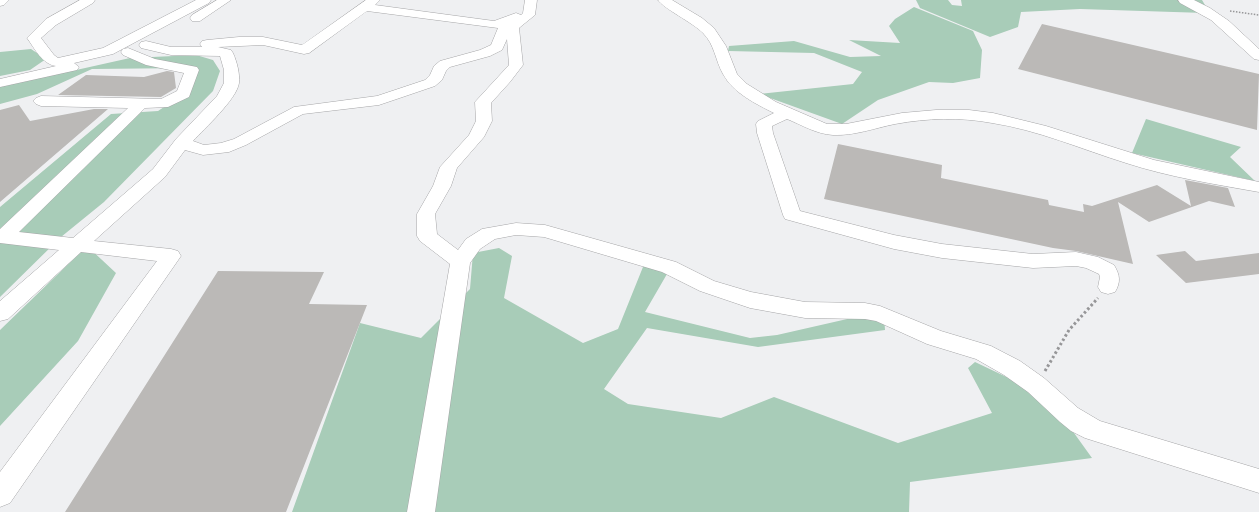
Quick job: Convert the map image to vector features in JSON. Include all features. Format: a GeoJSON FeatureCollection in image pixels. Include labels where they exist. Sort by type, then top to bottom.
{"type":"FeatureCollection","features":[{"type":"Feature","properties":{"kind":"street"},"geometry":{"type":"LineString","coordinates":[[89,0],[51,22],[34,38],[49,58],[55,62],[63,62],[108,51],[205,0]]}},
{"type":"Feature","properties":{"kind":"street"},"geometry":{"type":"LineString","coordinates":[[188,23],[225,0]]}},
{"type":"Feature","properties":{"kind":"street"},"geometry":{"type":"LineString","coordinates":[[664,0],[700,23],[714,37],[722,48],[730,75],[744,90],[787,113],[826,129],[856,128],[906,118],[944,114],[1007,120],[1134,160],[1259,187]]}},
{"type":"Feature","properties":{"kind":"street"},"geometry":{"type":"LineString","coordinates":[[1184,0],[1208,6],[1259,56]]}},
{"type":"Feature","properties":{"kind":"street"},"geometry":{"type":"LineString","coordinates":[[0,83],[97,61],[156,43],[263,41],[304,50],[369,4],[495,25],[505,23],[530,5]]}},
{"type":"Feature","properties":{"kind":"street"},"geometry":{"type":"LineString","coordinates":[[182,143],[203,150],[223,148],[240,142],[299,110],[379,100],[396,93],[414,89],[430,83],[437,77],[439,69],[445,64],[486,53],[497,47],[504,29],[512,27],[529,15],[530,5]]}},
{"type":"Feature","properties":{"kind":"street"},"geometry":{"type":"LineString","coordinates":[[460,262],[427,236],[425,230],[426,214],[442,186],[449,167],[476,137],[484,120],[483,102],[516,66],[512,27]]}},
{"type":"Feature","properties":{"kind":"street"},"geometry":{"type":"LineString","coordinates":[[0,312],[159,172],[182,143],[213,110],[231,86],[232,79],[226,53],[218,51],[171,52],[156,43]]}},
{"type":"Feature","properties":{"kind":"street"},"geometry":{"type":"LineString","coordinates":[[41,100],[163,104],[184,94],[192,70],[151,62],[128,52]]}},
{"type":"Feature","properties":{"kind":"street"},"geometry":{"type":"LineString","coordinates":[[0,494],[171,256],[3,237],[141,104]]}},
{"type":"Feature","properties":{"kind":"street"},"geometry":{"type":"LineString","coordinates":[[787,113],[764,124],[764,132],[769,142],[792,215],[894,242],[942,251],[986,257],[1033,260],[1076,258],[1091,262],[1107,270],[1110,277],[1108,287]]}},
{"type":"Feature","properties":{"kind":"street"},"geometry":{"type":"LineString","coordinates":[[421,512],[460,262],[473,244],[489,234],[516,229],[545,231],[669,267],[707,286],[750,300],[805,310],[880,314],[935,338],[983,352],[1012,368],[1036,385],[1080,424],[1094,430],[1259,481]]}},
{"type":"Feature","properties":{"kind":"path"},"geometry":{"type":"LineString","coordinates":[[1208,6],[1259,15]]}},
{"type":"Feature","properties":{"kind":"path"},"geometry":{"type":"LineString","coordinates":[[1036,385],[1069,330],[1108,287]]}},
{"type":"Feature","properties":{"kind":"green space"},"geometry":{"type":"Polygon","coordinates":[[[916,0],[948,0],[952,5],[962,6],[961,0],[1202,0],[1205,5],[1205,13],[1080,9],[1021,12],[1018,27],[990,37],[920,8],[916,0]]]}},
{"type":"Feature","properties":{"kind":"green space"},"geometry":{"type":"Polygon","coordinates":[[[914,7],[973,31],[982,50],[980,78],[953,83],[929,82],[878,100],[842,124],[759,94],[853,84],[862,72],[814,53],[728,51],[729,46],[794,41],[850,57],[881,56],[849,40],[900,43],[889,26],[895,19],[914,7]]]}},
{"type":"Feature","properties":{"kind":"green space"},"geometry":{"type":"Polygon","coordinates":[[[31,49],[46,59],[30,70],[0,76],[0,52],[31,49]]]}},
{"type":"Feature","properties":{"kind":"green space"},"geometry":{"type":"Polygon","coordinates":[[[196,55],[213,60],[220,71],[213,91],[104,202],[61,237],[0,297],[0,207],[111,114],[158,111],[179,97],[189,68],[92,69],[37,94],[0,104],[0,87],[130,58],[196,55]]]}},
{"type":"Feature","properties":{"kind":"green space"},"geometry":{"type":"Polygon","coordinates":[[[1146,119],[1241,147],[1230,157],[1255,181],[1132,153],[1146,119]]]}},
{"type":"Feature","properties":{"kind":"green space"},"geometry":{"type":"Polygon","coordinates":[[[87,246],[116,273],[78,341],[0,426],[0,330],[87,246]]]}},
{"type":"Feature","properties":{"kind":"green space"},"geometry":{"type":"Polygon","coordinates":[[[499,248],[512,256],[504,298],[583,343],[618,329],[645,262],[667,274],[645,312],[750,338],[777,335],[856,317],[884,316],[885,330],[758,347],[647,328],[604,389],[628,404],[721,418],[774,397],[898,443],[992,413],[968,368],[975,362],[1017,382],[1069,426],[1092,458],[910,482],[909,512],[292,512],[360,323],[421,338],[470,289],[473,253],[499,248]]]}},
{"type":"Feature","properties":{"kind":"building"},"geometry":{"type":"Polygon","coordinates":[[[1042,24],[1259,74],[1257,130],[1018,69],[1042,24]]]}},
{"type":"Feature","properties":{"kind":"building"},"geometry":{"type":"Polygon","coordinates":[[[167,71],[174,72],[176,88],[161,97],[58,95],[86,75],[144,77],[167,71]]]}},
{"type":"Feature","properties":{"kind":"building"},"geometry":{"type":"Polygon","coordinates":[[[19,105],[30,121],[94,109],[108,109],[0,202],[0,110],[19,105]]]}},
{"type":"Feature","properties":{"kind":"building"},"geometry":{"type":"Polygon","coordinates":[[[838,144],[942,165],[941,178],[1048,200],[1049,205],[1084,212],[1083,204],[1092,206],[1157,185],[1191,206],[1185,180],[1228,188],[1235,207],[1209,201],[1149,222],[1118,202],[1133,264],[824,199],[838,144]]]}},
{"type":"Feature","properties":{"kind":"building"},"geometry":{"type":"Polygon","coordinates":[[[1185,251],[1196,261],[1259,253],[1259,274],[1186,283],[1156,255],[1185,251]]]}},
{"type":"Feature","properties":{"kind":"building"},"geometry":{"type":"Polygon","coordinates":[[[218,271],[324,272],[309,304],[367,305],[286,512],[65,512],[218,271]]]}}]}
